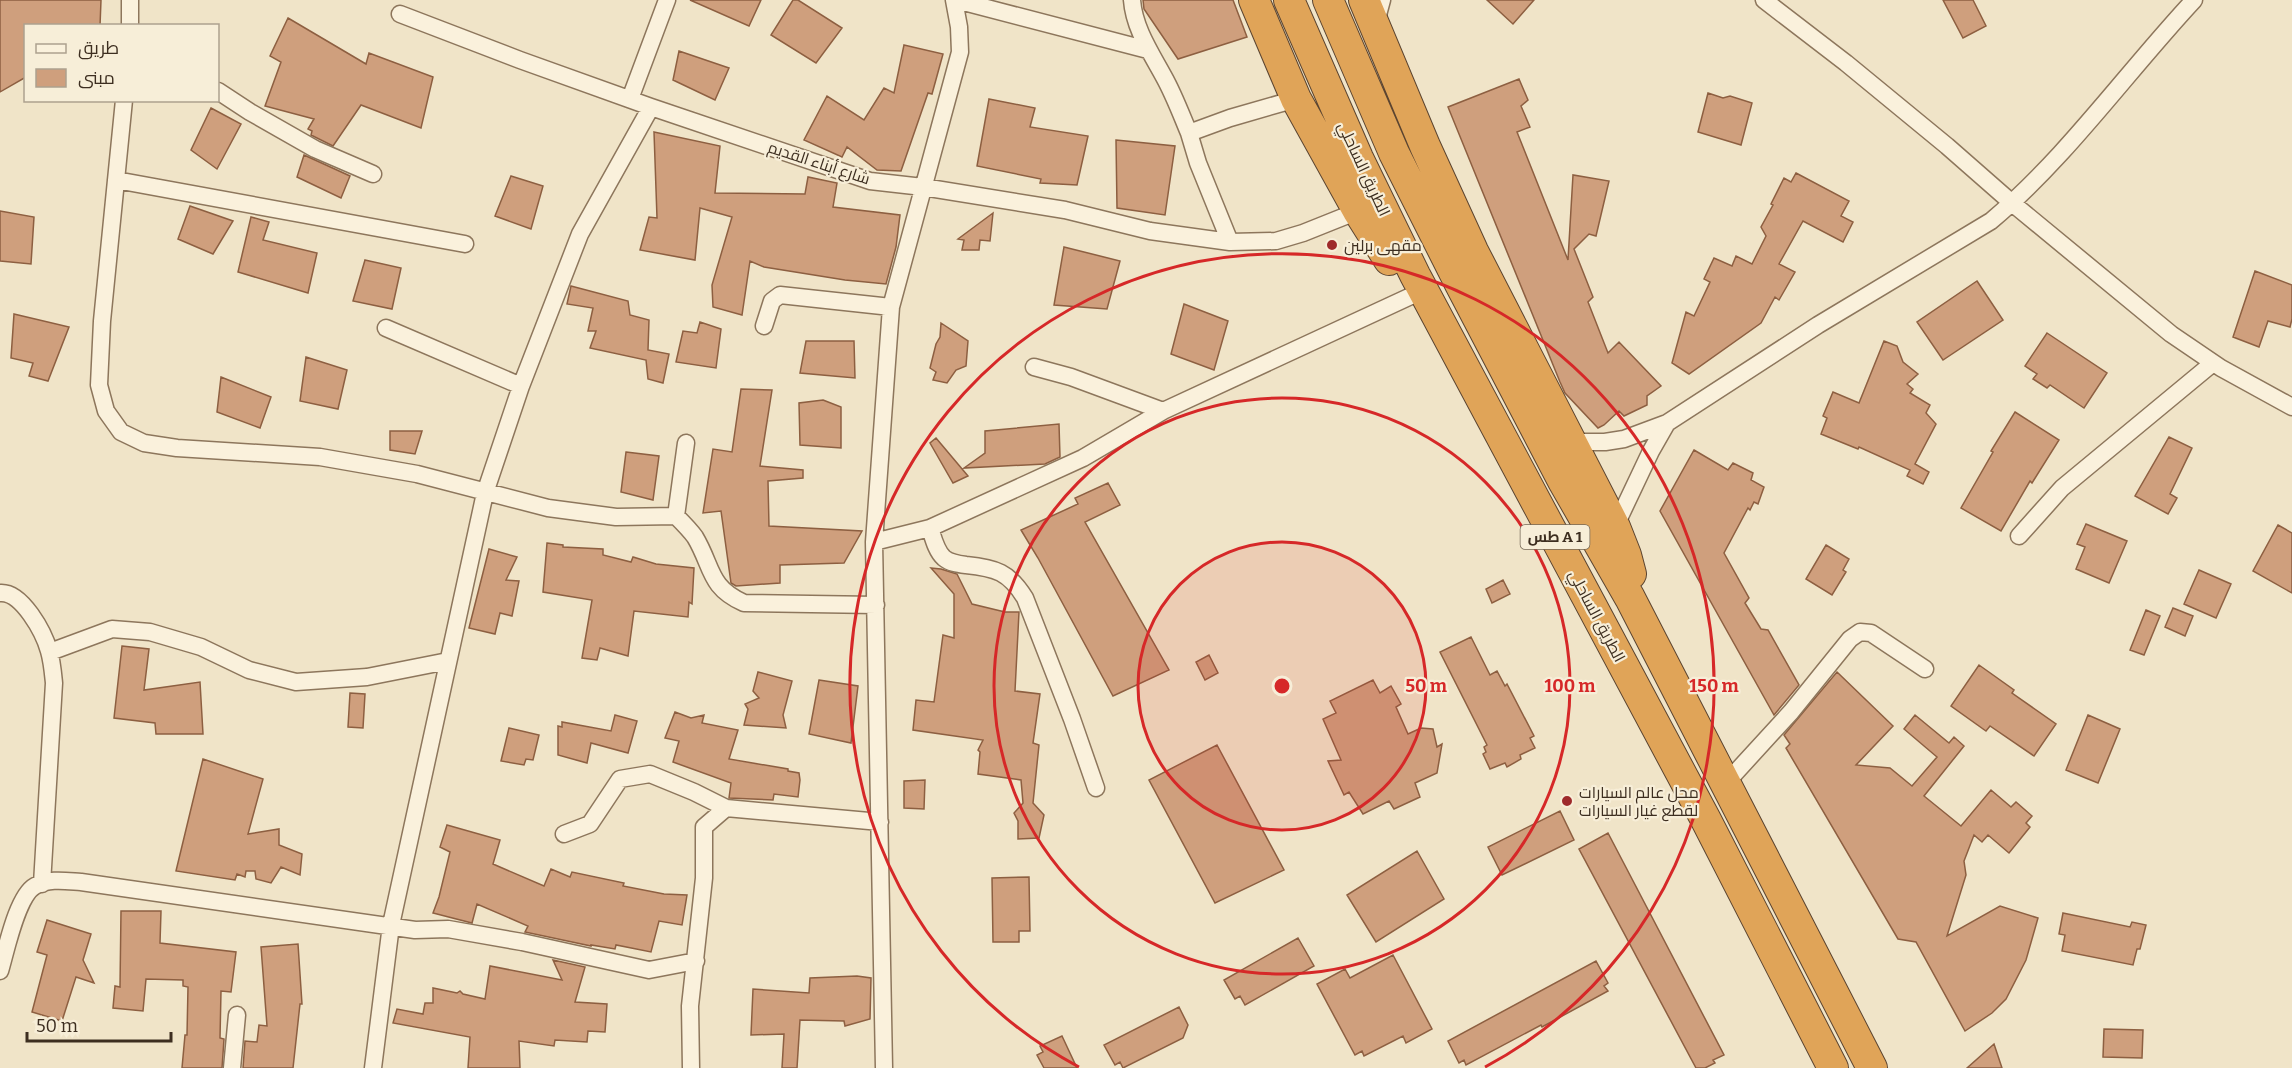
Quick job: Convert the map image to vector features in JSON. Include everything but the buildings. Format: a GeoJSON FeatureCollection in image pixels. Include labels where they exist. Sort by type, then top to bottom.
{"type":"FeatureCollection","features":[{"type":"Feature","properties":{"kind":"highway"},"geometry":{"type":"LineString","coordinates":[[1254,0],[1296,99],[1358,211],[1411,296],[1446,334]]}},
{"type":"Feature","properties":{"kind":"highway","name":"الطريق الساحلي"},"geometry":{"type":"LineString","coordinates":[[1289,0],[1358,159],[1446,334],[1706,820],[1833,1068]]}},
{"type":"Feature","properties":{"kind":"highway","name":"الطريق الساحلي"},"geometry":{"type":"LineString","coordinates":[[1328,0],[1394,153],[1460,284],[1563,481],[1630,598],[1872,1068]]}},
{"type":"Feature","properties":{"kind":"highway"},"geometry":{"type":"LineString","coordinates":[[1374,9],[1425,146],[1473,251],[1615,527],[1630,565],[1630,598]]}},
{"type":"Feature","properties":{"kind":"street"},"geometry":{"type":"LineString","coordinates":[[130,0],[130,24]]}},
{"type":"Feature","properties":{"kind":"street"},"geometry":{"type":"LineString","coordinates":[[630,99],[667,0]]}},
{"type":"Feature","properties":{"kind":"street"},"geometry":{"type":"LineString","coordinates":[[884,1068],[874,542],[891,307],[960,52],[955,0],[1148,50]]}},
{"type":"Feature","properties":{"kind":"street"},"geometry":{"type":"LineString","coordinates":[[1132,0],[1133,10],[1148,50],[1165,79],[1189,133],[1198,163],[1230,242]]}},
{"type":"Feature","properties":{"kind":"street"},"geometry":{"type":"LineString","coordinates":[[1764,0],[1938,138],[2012,204],[2171,334],[2213,363],[2292,407]]}},
{"type":"Feature","properties":{"kind":"street"},"geometry":{"type":"LineString","coordinates":[[1573,442],[1605,442],[1624,439],[1667,423],[1818,325],[1990,221],[2012,204],[2055,159],[2194,0]]}},
{"type":"Feature","properties":{"kind":"street","name":"شارع أبناء القديم"},"geometry":{"type":"LineString","coordinates":[[400,14],[651,107],[870,181],[923,187],[1065,210],[1150,231],[1230,242],[1276,241],[1304,233],[1358,211]]}},
{"type":"Feature","properties":{"kind":"street"},"geometry":{"type":"LineString","coordinates":[[219,92],[315,149],[373,174]]}},
{"type":"Feature","properties":{"kind":"street"},"geometry":{"type":"LineString","coordinates":[[1189,133],[1296,99]]}},
{"type":"Feature","properties":{"kind":"street"},"geometry":{"type":"LineString","coordinates":[[124,102],[99,384],[106,411],[121,432],[144,443],[177,448],[320,457],[417,474],[548,508],[616,517],[676,516],[694,535],[713,578],[722,590],[744,603],[876,605]]}},
{"type":"Feature","properties":{"kind":"street"},"geometry":{"type":"LineString","coordinates":[[373,1068],[391,925],[485,493],[521,387],[580,234],[651,107]]}},
{"type":"Feature","properties":{"kind":"street"},"geometry":{"type":"LineString","coordinates":[[116,180],[465,244]]}},
{"type":"Feature","properties":{"kind":"street"},"geometry":{"type":"LineString","coordinates":[[764,326],[772,301],[780,295],[891,307]]}},
{"type":"Feature","properties":{"kind":"street"},"geometry":{"type":"LineString","coordinates":[[874,542],[930,528],[1083,458],[1163,411],[1411,296]]}},
{"type":"Feature","properties":{"kind":"street"},"geometry":{"type":"LineString","coordinates":[[386,328],[521,387]]}},
{"type":"Feature","properties":{"kind":"street"},"geometry":{"type":"LineString","coordinates":[[2019,536],[2062,488],[2213,363]]}},
{"type":"Feature","properties":{"kind":"street"},"geometry":{"type":"LineString","coordinates":[[1034,367],[1071,377],[1163,411]]}},
{"type":"Feature","properties":{"kind":"street"},"geometry":{"type":"LineString","coordinates":[[1615,527],[1667,423]]}},
{"type":"Feature","properties":{"kind":"street"},"geometry":{"type":"LineString","coordinates":[[676,516],[686,443]]}},
{"type":"Feature","properties":{"kind":"street"},"geometry":{"type":"LineString","coordinates":[[930,528],[940,554],[945,559],[955,564],[991,568],[1002,572],[1016,583],[1029,609],[1072,719],[1096,788]]}},
{"type":"Feature","properties":{"kind":"street"},"geometry":{"type":"LineString","coordinates":[[0,593],[5,592],[25,608],[36,621],[50,651],[54,683],[42,884]]}},
{"type":"Feature","properties":{"kind":"street"},"geometry":{"type":"LineString","coordinates":[[50,651],[112,629],[150,632],[201,647],[249,670],[296,682],[367,677],[448,661]]}},
{"type":"Feature","properties":{"kind":"street"},"geometry":{"type":"LineString","coordinates":[[1726,783],[1791,712],[1850,639],[1860,632],[1871,633],[1925,669]]}},
{"type":"Feature","properties":{"kind":"street"},"geometry":{"type":"LineString","coordinates":[[564,834],[590,824],[620,779],[650,774],[726,808],[880,822]]}},
{"type":"Feature","properties":{"kind":"street"},"geometry":{"type":"LineString","coordinates":[[691,1068],[690,1006],[704,878],[704,827],[726,808]]}},
{"type":"Feature","properties":{"kind":"street"},"geometry":{"type":"LineString","coordinates":[[0,971],[18,910],[34,886],[57,880],[415,930],[448,929],[522,942],[648,970],[696,962]]}},
{"type":"Feature","properties":{"kind":"street"},"geometry":{"type":"LineString","coordinates":[[232,1068],[237,1016]]}},
{"type":"Feature","properties":{"kind":"place","name":"مقهى برلين"},"geometry":{"type":"Point","coordinates":[1332,245]}},
{"type":"Feature","properties":{"kind":"place","name":"محل عالم السيارات لقطع غيار السيارات"},"geometry":{"type":"Point","coordinates":[1567,801]}}]}
